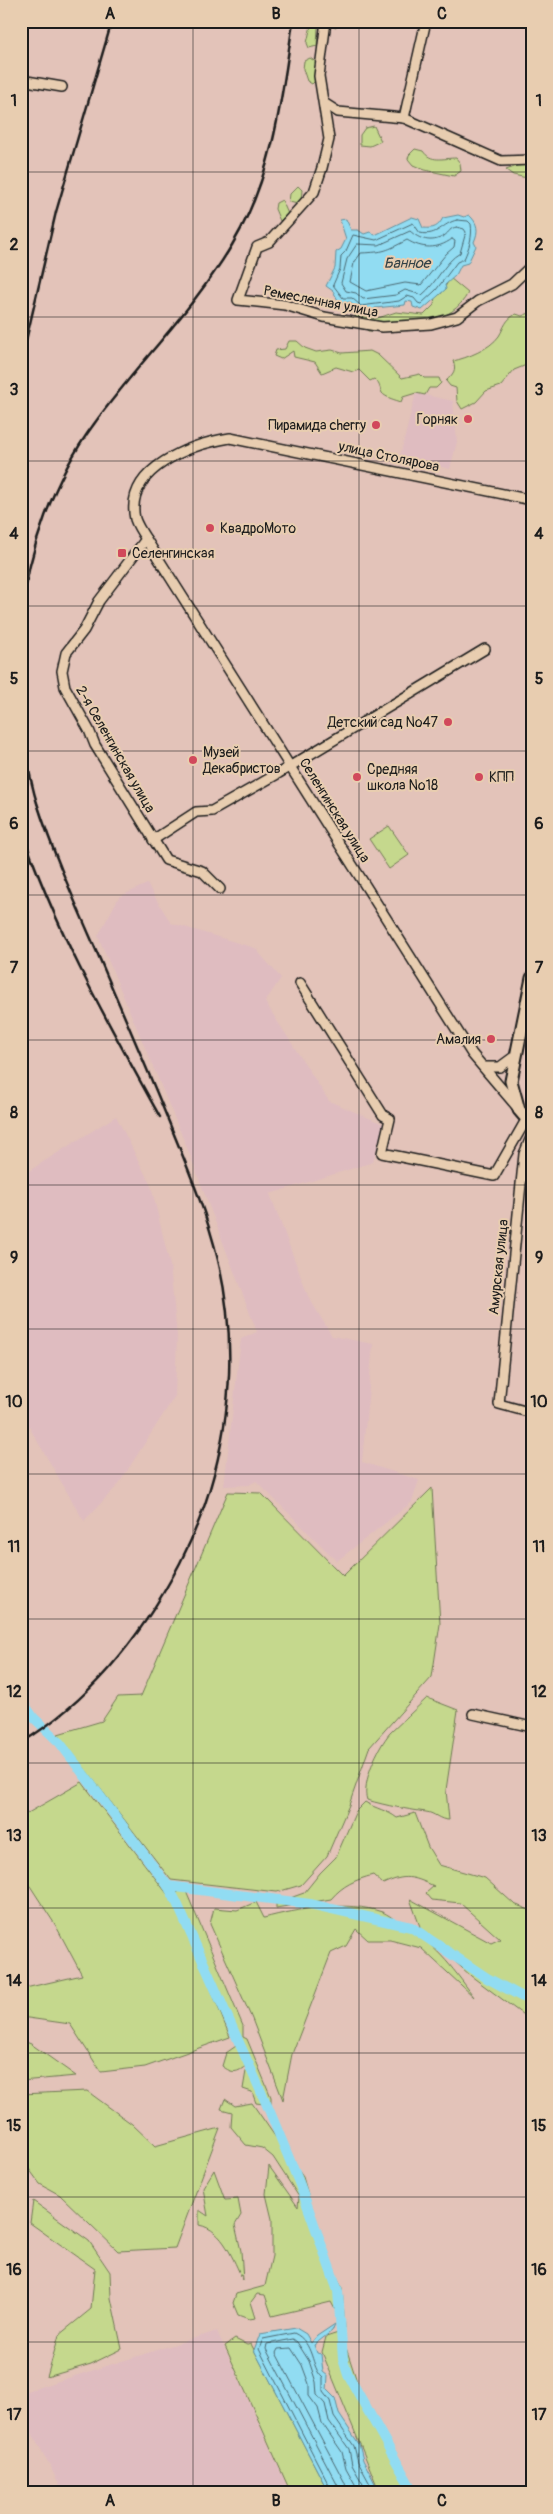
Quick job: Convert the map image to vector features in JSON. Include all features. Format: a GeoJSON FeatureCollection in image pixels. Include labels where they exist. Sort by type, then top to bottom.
{"type":"FeatureCollection","features":[{"type":"Feature","properties":{"kind":"main road"},"geometry":{"type":"LineString","coordinates":[[526,1118],[511,1081],[532,978]]}},
{"type":"Feature","properties":{"kind":"street"},"geometry":{"type":"LineString","coordinates":[[326,21],[320,76],[324,103],[338,112],[404,118],[501,161],[532,160]]}},
{"type":"Feature","properties":{"kind":"street"},"geometry":{"type":"LineString","coordinates":[[404,118],[426,21]]}},
{"type":"Feature","properties":{"kind":"street"},"geometry":{"type":"LineString","coordinates":[[21,80],[62,87]]}},
{"type":"Feature","properties":{"kind":"street","name":"Ремесленная улица"},"geometry":{"type":"LineString","coordinates":[[324,103],[329,139],[314,192],[269,242],[256,247],[238,300],[285,305],[324,317],[382,327],[431,324],[457,317],[478,300],[512,284],[532,265]]}},
{"type":"Feature","properties":{"kind":"street","name":"улица Столярова"},"geometry":{"type":"LineString","coordinates":[[135,519],[135,503],[140,485],[158,465],[185,449],[204,442],[230,438],[532,500]]}},
{"type":"Feature","properties":{"kind":"street","name":"Селенгинская улица"},"geometry":{"type":"LineString","coordinates":[[135,519],[143,542],[291,766],[472,1054],[526,1118]]}},
{"type":"Feature","properties":{"kind":"street","name":"2-я Селенгинская улица"},"geometry":{"type":"LineString","coordinates":[[143,542],[99,601],[84,630],[66,653],[62,672],[65,687],[89,730],[95,745],[166,860],[202,871],[220,889]]}},
{"type":"Feature","properties":{"kind":"street"},"geometry":{"type":"LineString","coordinates":[[153,840],[196,812],[212,811],[291,766],[484,649]]}},
{"type":"Feature","properties":{"kind":"street"},"geometry":{"type":"LineString","coordinates":[[300,983],[383,1115],[390,1119],[382,1153],[494,1176],[526,1118]]}},
{"type":"Feature","properties":{"kind":"street"},"geometry":{"type":"LineString","coordinates":[[484,1068],[500,1067],[515,1056]]}},
{"type":"Feature","properties":{"kind":"street","name":"Амурская улица"},"geometry":{"type":"LineString","coordinates":[[532,1135],[524,1154],[499,1404],[532,1413]]}},
{"type":"Feature","properties":{"kind":"street"},"geometry":{"type":"LineString","coordinates":[[473,1714],[532,1727]]}},
{"type":"Feature","properties":{"kind":"shaded area"},"geometry":{"type":"Polygon","coordinates":[[[416,393],[453,401],[457,442],[450,469],[400,456],[416,393]]]}},
{"type":"Feature","properties":{"kind":"shaded area"},"geometry":{"type":"Polygon","coordinates":[[[147,884],[171,923],[255,948],[281,978],[265,1002],[329,1101],[383,1124],[373,1162],[270,1194],[308,1296],[332,1336],[373,1344],[362,1462],[419,1480],[412,1502],[337,1561],[256,1481],[249,1485],[224,1486],[241,1339],[257,1332],[188,1150],[98,936],[119,897],[147,884]]]}},
{"type":"Feature","properties":{"kind":"shaded area"},"geometry":{"type":"Polygon","coordinates":[[[116,1116],[151,1186],[170,1265],[177,1336],[175,1396],[118,1485],[84,1521],[21,1413],[21,1176],[116,1116]]]}},
{"type":"Feature","properties":{"kind":"shaded area"},"geometry":{"type":"Polygon","coordinates":[[[217,2331],[290,2493],[64,2493],[21,2412],[21,2393],[217,2331]]]}},
{"type":"Feature","properties":{"kind":"green space"},"geometry":{"type":"Polygon","coordinates":[[[312,21],[333,21],[338,24],[336,28],[321,22],[318,27],[317,46],[309,48],[307,43],[312,21]]]}},
{"type":"Feature","properties":{"kind":"green space"},"geometry":{"type":"Polygon","coordinates":[[[310,58],[319,64],[316,80],[312,84],[307,81],[303,69],[304,61],[310,58]]]}},
{"type":"Feature","properties":{"kind":"green space"},"geometry":{"type":"Polygon","coordinates":[[[374,126],[381,141],[370,146],[360,145],[360,135],[365,128],[374,126]]]}},
{"type":"Feature","properties":{"kind":"green space"},"geometry":{"type":"Polygon","coordinates":[[[415,149],[423,151],[426,155],[434,158],[456,158],[460,163],[461,171],[454,176],[425,170],[413,165],[408,159],[415,149]]]}},
{"type":"Feature","properties":{"kind":"green space"},"geometry":{"type":"Polygon","coordinates":[[[532,165],[532,179],[513,175],[506,170],[517,166],[532,165]]]}},
{"type":"Feature","properties":{"kind":"green space"},"geometry":{"type":"Polygon","coordinates":[[[298,186],[302,190],[301,200],[298,204],[289,202],[290,194],[298,186]]]}},
{"type":"Feature","properties":{"kind":"green space"},"geometry":{"type":"Polygon","coordinates":[[[282,200],[288,214],[280,221],[275,209],[276,203],[282,200]]]}},
{"type":"Feature","properties":{"kind":"green space"},"geometry":{"type":"Polygon","coordinates":[[[450,278],[468,293],[461,304],[441,317],[430,321],[382,327],[375,331],[368,331],[357,320],[354,312],[375,319],[396,312],[424,315],[434,305],[435,296],[441,294],[450,278]]]}},
{"type":"Feature","properties":{"kind":"green space"},"geometry":{"type":"Polygon","coordinates":[[[532,312],[530,360],[524,366],[514,370],[501,386],[486,391],[476,402],[462,409],[457,401],[456,388],[450,386],[446,381],[454,372],[453,361],[465,358],[490,345],[499,336],[512,316],[516,314],[522,316],[532,312]]]}},
{"type":"Feature","properties":{"kind":"green space"},"geometry":{"type":"Polygon","coordinates":[[[289,341],[297,341],[305,348],[316,352],[332,350],[342,353],[370,351],[378,355],[402,378],[420,374],[424,378],[439,378],[441,383],[436,388],[429,388],[425,395],[416,393],[403,397],[401,402],[384,395],[374,379],[370,381],[359,370],[353,372],[336,367],[322,373],[315,362],[294,357],[293,351],[281,359],[274,356],[276,350],[285,349],[289,341]]]}},
{"type":"Feature","properties":{"kind":"green space"},"geometry":{"type":"Polygon","coordinates":[[[389,826],[409,855],[389,869],[369,839],[389,826]]]}},
{"type":"Feature","properties":{"kind":"green space"},"geometry":{"type":"Polygon","coordinates":[[[432,1488],[440,1624],[432,1677],[369,1748],[349,1805],[327,1856],[301,1885],[277,1892],[171,1880],[58,1734],[102,1721],[118,1697],[141,1696],[228,1492],[261,1493],[343,1576],[432,1488]]]}},
{"type":"Feature","properties":{"kind":"green space"},"geometry":{"type":"Polygon","coordinates":[[[427,1698],[458,1710],[446,1790],[449,1820],[429,1813],[367,1800],[366,1784],[368,1775],[380,1747],[390,1733],[427,1698]]]}},
{"type":"Feature","properties":{"kind":"green space"},"geometry":{"type":"Polygon","coordinates":[[[82,1782],[168,1895],[185,1924],[230,2037],[145,2067],[101,2072],[70,2024],[21,2017],[21,1989],[82,1975],[56,1926],[21,1872],[21,1817],[82,1782]]]}},
{"type":"Feature","properties":{"kind":"green space"},"geometry":{"type":"Polygon","coordinates":[[[365,1802],[397,1818],[415,1813],[428,1847],[439,1865],[485,1878],[514,1904],[532,1911],[532,2019],[526,2017],[471,1976],[422,1932],[410,1899],[491,1943],[500,1939],[460,1903],[432,1900],[426,1893],[434,1886],[414,1878],[397,1879],[383,1884],[373,1875],[350,1884],[331,1899],[276,1908],[276,1903],[304,1893],[336,1857],[356,1811],[365,1802]]]}},
{"type":"Feature","properties":{"kind":"green space"},"geometry":{"type":"Polygon","coordinates":[[[185,1889],[243,2026],[243,2037],[247,2039],[271,2097],[271,2105],[256,2103],[252,2092],[243,2089],[247,2065],[235,2072],[222,2066],[226,2053],[239,2044],[241,2039],[176,1893],[185,1889]]]}},
{"type":"Feature","properties":{"kind":"green space"},"geometry":{"type":"Polygon","coordinates":[[[256,1902],[264,1918],[307,1909],[338,1906],[369,1908],[384,1913],[424,1940],[442,1956],[474,1997],[421,1948],[390,1940],[368,1940],[356,1929],[346,1946],[331,1953],[292,2054],[283,2100],[252,2019],[210,1924],[214,1908],[237,1910],[256,1902]]]}},
{"type":"Feature","properties":{"kind":"green space"},"geometry":{"type":"Polygon","coordinates":[[[21,2040],[31,2044],[76,2076],[21,2081],[21,2040]]]}},
{"type":"Feature","properties":{"kind":"green space"},"geometry":{"type":"Polygon","coordinates":[[[87,2091],[132,2124],[155,2146],[220,2128],[175,2248],[118,2251],[60,2195],[40,2184],[21,2158],[21,2094],[87,2091]]]}},
{"type":"Feature","properties":{"kind":"green space"},"geometry":{"type":"Polygon","coordinates":[[[225,2099],[235,2106],[252,2103],[303,2177],[320,2236],[342,2288],[345,2328],[331,2302],[272,2316],[265,2295],[257,2294],[251,2302],[256,2318],[249,2319],[238,2315],[233,2303],[236,2294],[265,2286],[272,2256],[272,2219],[266,2194],[269,2166],[298,2207],[299,2197],[273,2157],[262,2148],[246,2145],[231,2127],[232,2112],[221,2109],[225,2099]]]}},
{"type":"Feature","properties":{"kind":"green space"},"geometry":{"type":"Polygon","coordinates":[[[214,2170],[225,2200],[238,2199],[241,2215],[235,2225],[241,2251],[243,2280],[227,2247],[221,2239],[208,2228],[199,2225],[199,2210],[208,2216],[203,2188],[214,2170]]]}},
{"type":"Feature","properties":{"kind":"green space"},"geometry":{"type":"Polygon","coordinates":[[[33,2201],[89,2241],[110,2272],[111,2298],[122,2349],[91,2364],[47,2377],[59,2335],[91,2309],[95,2269],[30,2223],[33,2201]]]}},
{"type":"Feature","properties":{"kind":"green space"},"geometry":{"type":"Polygon","coordinates":[[[341,2332],[364,2403],[382,2436],[418,2493],[380,2493],[322,2352],[326,2337],[341,2332]]]}},
{"type":"Feature","properties":{"kind":"green space"},"geometry":{"type":"Polygon","coordinates":[[[235,2339],[247,2345],[251,2344],[329,2493],[291,2493],[225,2346],[235,2339]]]}},
{"type":"Feature","properties":{"kind":"water","name":"Банное"},"geometry":{"type":"Polygon","coordinates":[[[458,215],[464,217],[469,215],[476,224],[477,234],[474,242],[476,246],[468,263],[461,265],[456,275],[445,285],[446,289],[422,310],[413,307],[412,302],[406,301],[405,305],[375,308],[373,313],[358,312],[350,302],[340,304],[333,291],[326,286],[335,268],[336,252],[341,249],[346,239],[340,220],[346,219],[351,230],[358,230],[364,234],[370,232],[375,235],[412,217],[419,219],[423,228],[430,228],[439,224],[443,218],[458,215]]]}},
{"type":"Feature","properties":{"kind":"water"},"geometry":{"type":"Polygon","coordinates":[[[335,2324],[332,2331],[314,2345],[317,2353],[321,2354],[323,2372],[328,2376],[327,2390],[335,2398],[339,2414],[359,2444],[363,2460],[380,2493],[329,2493],[254,2350],[260,2334],[296,2328],[306,2334],[311,2343],[317,2336],[335,2324]]]}},
{"type":"Feature","properties":{"kind":"waterway"},"geometry":{"type":"LineString","coordinates":[[21,1700],[33,1717],[60,1743],[168,1886],[177,1903],[270,2112],[300,2185],[338,2291],[343,2359],[348,2375],[414,2493]]}},
{"type":"Feature","properties":{"kind":"waterway"},"geometry":{"type":"LineString","coordinates":[[168,1886],[310,1904],[411,1927],[487,1978],[532,2002]]}},
{"type":"Feature","properties":{"kind":"railway"},"geometry":{"type":"LineString","coordinates":[[21,362],[56,212],[112,21]]}},
{"type":"Feature","properties":{"kind":"railway"},"geometry":{"type":"LineString","coordinates":[[21,617],[30,567],[45,516],[55,491],[80,445],[111,401],[183,314],[217,269],[246,219],[257,192],[274,136],[285,79],[293,21]]}},
{"type":"Feature","properties":{"kind":"railway"},"geometry":{"type":"LineString","coordinates":[[21,726],[34,794],[43,822],[72,896],[162,1105],[209,1226],[225,1298],[229,1337],[226,1415],[219,1453],[209,1491],[196,1528],[180,1563],[149,1615],[113,1664],[70,1707],[21,1743]]}},
{"type":"Feature","properties":{"kind":"railway"},"geometry":{"type":"LineString","coordinates":[[21,828],[66,939],[102,1011],[160,1117]]}},
{"type":"Feature","properties":{"kind":"place","name":"Горняк"},"geometry":{"type":"Point","coordinates":[468,419]}},
{"type":"Feature","properties":{"kind":"place","name":"Пирамида cherry"},"geometry":{"type":"Point","coordinates":[376,425]}},
{"type":"Feature","properties":{"kind":"place","name":"КвадроМото"},"geometry":{"type":"Point","coordinates":[210,528]}},
{"type":"Feature","properties":{"kind":"place","name":"Селенгинская"},"geometry":{"type":"Point","coordinates":[122,553]}},
{"type":"Feature","properties":{"kind":"place","name":"Детский сад №47"},"geometry":{"type":"Point","coordinates":[448,722]}},
{"type":"Feature","properties":{"kind":"place","name":"Музей Декабристов"},"geometry":{"type":"Point","coordinates":[193,760]}},
{"type":"Feature","properties":{"kind":"place","name":"Средняя школа №18"},"geometry":{"type":"Point","coordinates":[357,777]}},
{"type":"Feature","properties":{"kind":"place","name":"КПП"},"geometry":{"type":"Point","coordinates":[479,777]}},
{"type":"Feature","properties":{"kind":"place","name":"Амалия"},"geometry":{"type":"Point","coordinates":[491,1039]}}]}
